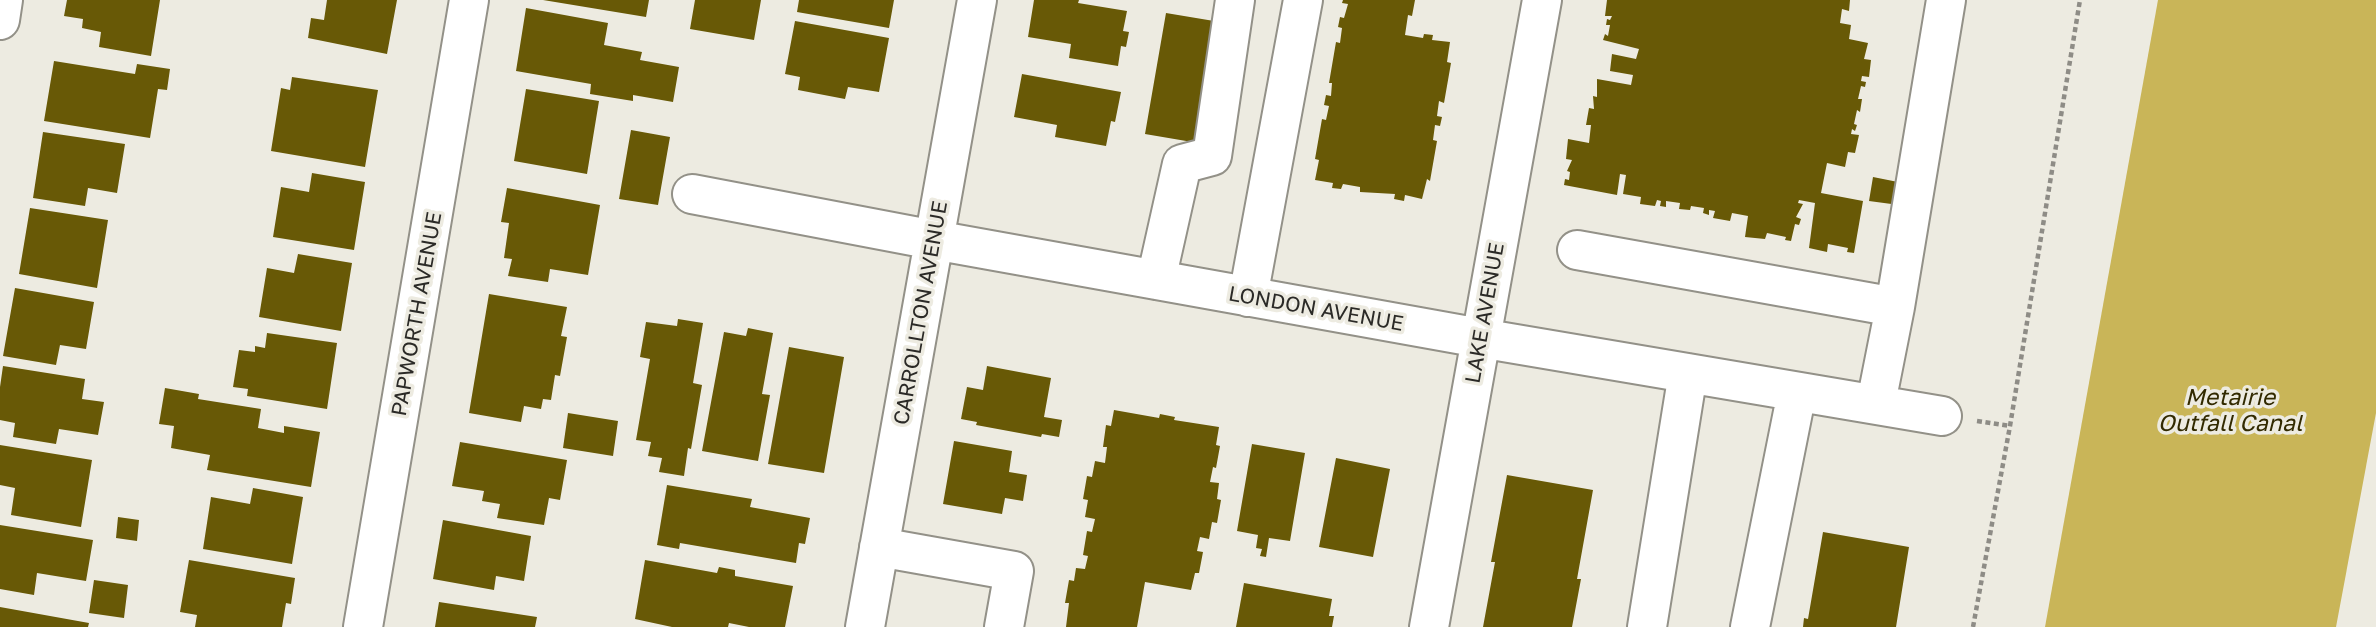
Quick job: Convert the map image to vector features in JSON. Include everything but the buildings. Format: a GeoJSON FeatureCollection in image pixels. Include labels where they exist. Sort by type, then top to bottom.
{"type":"FeatureCollection","features":[{"type":"Feature","properties":{"kind":"street"},"geometry":{"type":"LineString","coordinates":[[0,20],[4,0]]}},
{"type":"Feature","properties":{"kind":"street","name":"PAPWORTH AVENUE"},"geometry":{"type":"LineString","coordinates":[[363,627],[469,0]]}},
{"type":"Feature","properties":{"kind":"street","name":"CARROLLTON AVENUE"},"geometry":{"type":"LineString","coordinates":[[864,627],[978,0]]}},
{"type":"Feature","properties":{"kind":"street"},"geometry":{"type":"LineString","coordinates":[[1156,280],[1182,164],[1212,156],[1235,0]]}},
{"type":"Feature","properties":{"kind":"street"},"geometry":{"type":"LineString","coordinates":[[1248,297],[1303,0]]}},
{"type":"Feature","properties":{"kind":"street","name":"LAKE AVENUE"},"geometry":{"type":"LineString","coordinates":[[1429,627],[1542,0]]}},
{"type":"Feature","properties":{"kind":"street"},"geometry":{"type":"LineString","coordinates":[[1876,403],[1895,307],[1946,0]]}},
{"type":"Feature","properties":{"kind":"street","name":"LONDON AVENUE"},"geometry":{"type":"LineString","coordinates":[[692,194],[1248,297],[1942,415]]}},
{"type":"Feature","properties":{"kind":"street"},"geometry":{"type":"LineString","coordinates":[[1577,250],[1895,307]]}},
{"type":"Feature","properties":{"kind":"street"},"geometry":{"type":"LineString","coordinates":[[1647,627],[1688,373]]}},
{"type":"Feature","properties":{"kind":"street"},"geometry":{"type":"LineString","coordinates":[[1750,627],[1797,391]]}},
{"type":"Feature","properties":{"kind":"street"},"geometry":{"type":"LineString","coordinates":[[879,547],[1014,571],[1004,627]]}},
{"type":"Feature","properties":{"kind":"path"},"geometry":{"type":"LineString","coordinates":[[1973,627],[2010,426],[2080,0]]}},
{"type":"Feature","properties":{"kind":"water","name":"Metairie Outfall Canal"},"geometry":{"type":"Polygon","coordinates":[[[2158,0],[2376,0],[2376,413],[2336,627],[2045,627],[2158,0]]]}}]}
